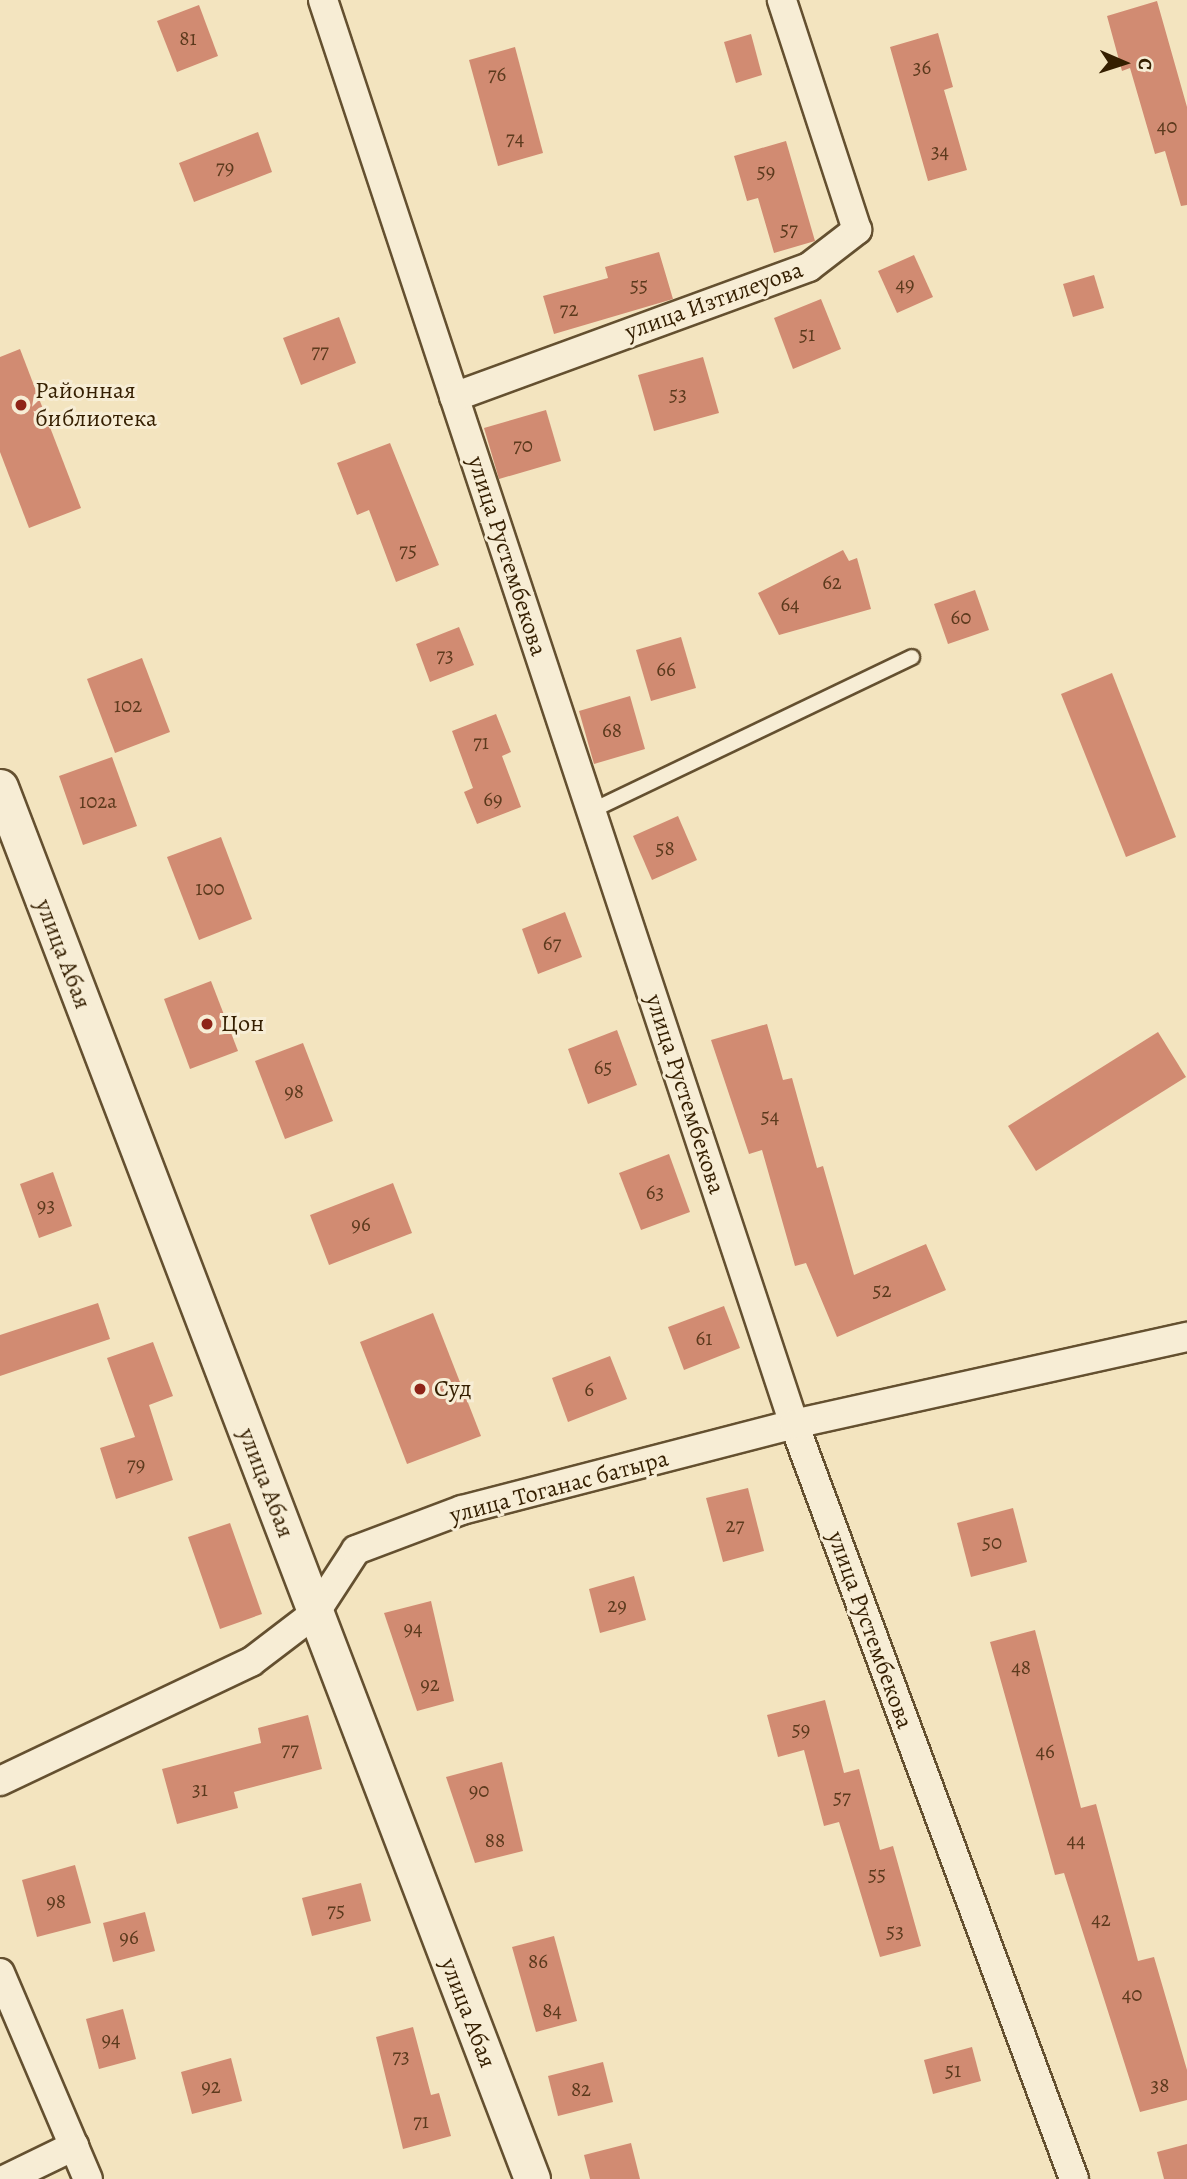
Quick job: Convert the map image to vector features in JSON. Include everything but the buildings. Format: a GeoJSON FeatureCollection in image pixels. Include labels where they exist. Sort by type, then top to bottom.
{"type":"FeatureCollection","features":[{"type":"Feature","properties":{"kind":"street","name":"улица Рустембекова"},"geometry":{"type":"LineString","coordinates":[[323,0],[794,1424],[1074,2179]]}},
{"type":"Feature","properties":{"kind":"street","name":"улица Изтилеуова"},"geometry":{"type":"LineString","coordinates":[[454,397],[809,267],[857,230],[782,0]]}},
{"type":"Feature","properties":{"kind":"street","name":"улица Абая"},"geometry":{"type":"LineString","coordinates":[[0,788],[532,2179]]}},
{"type":"Feature","properties":{"kind":"street","name":"улица Тоганас батыра"},"geometry":{"type":"LineString","coordinates":[[0,1782],[251,1662],[315,1613],[356,1550],[462,1510],[794,1424],[1187,1337]]}},
{"type":"Feature","properties":{"kind":"street"},"geometry":{"type":"LineString","coordinates":[[0,1973],[88,2179]]}},
{"type":"Feature","properties":{"kind":"street"},"geometry":{"type":"LineString","coordinates":[[6,2179],[74,2146]]}},
{"type":"Feature","properties":{"kind":"lane"},"geometry":{"type":"LineString","coordinates":[[591,811],[912,657]]}},
{"type":"Feature","properties":{"kind":"place","name":"Районная библиотека"},"geometry":{"type":"Point","coordinates":[21,405]}},
{"type":"Feature","properties":{"kind":"place","name":"Цон"},"geometry":{"type":"Point","coordinates":[207,1024]}},
{"type":"Feature","properties":{"kind":"place","name":"Суд"},"geometry":{"type":"Point","coordinates":[420,1389]}}]}
